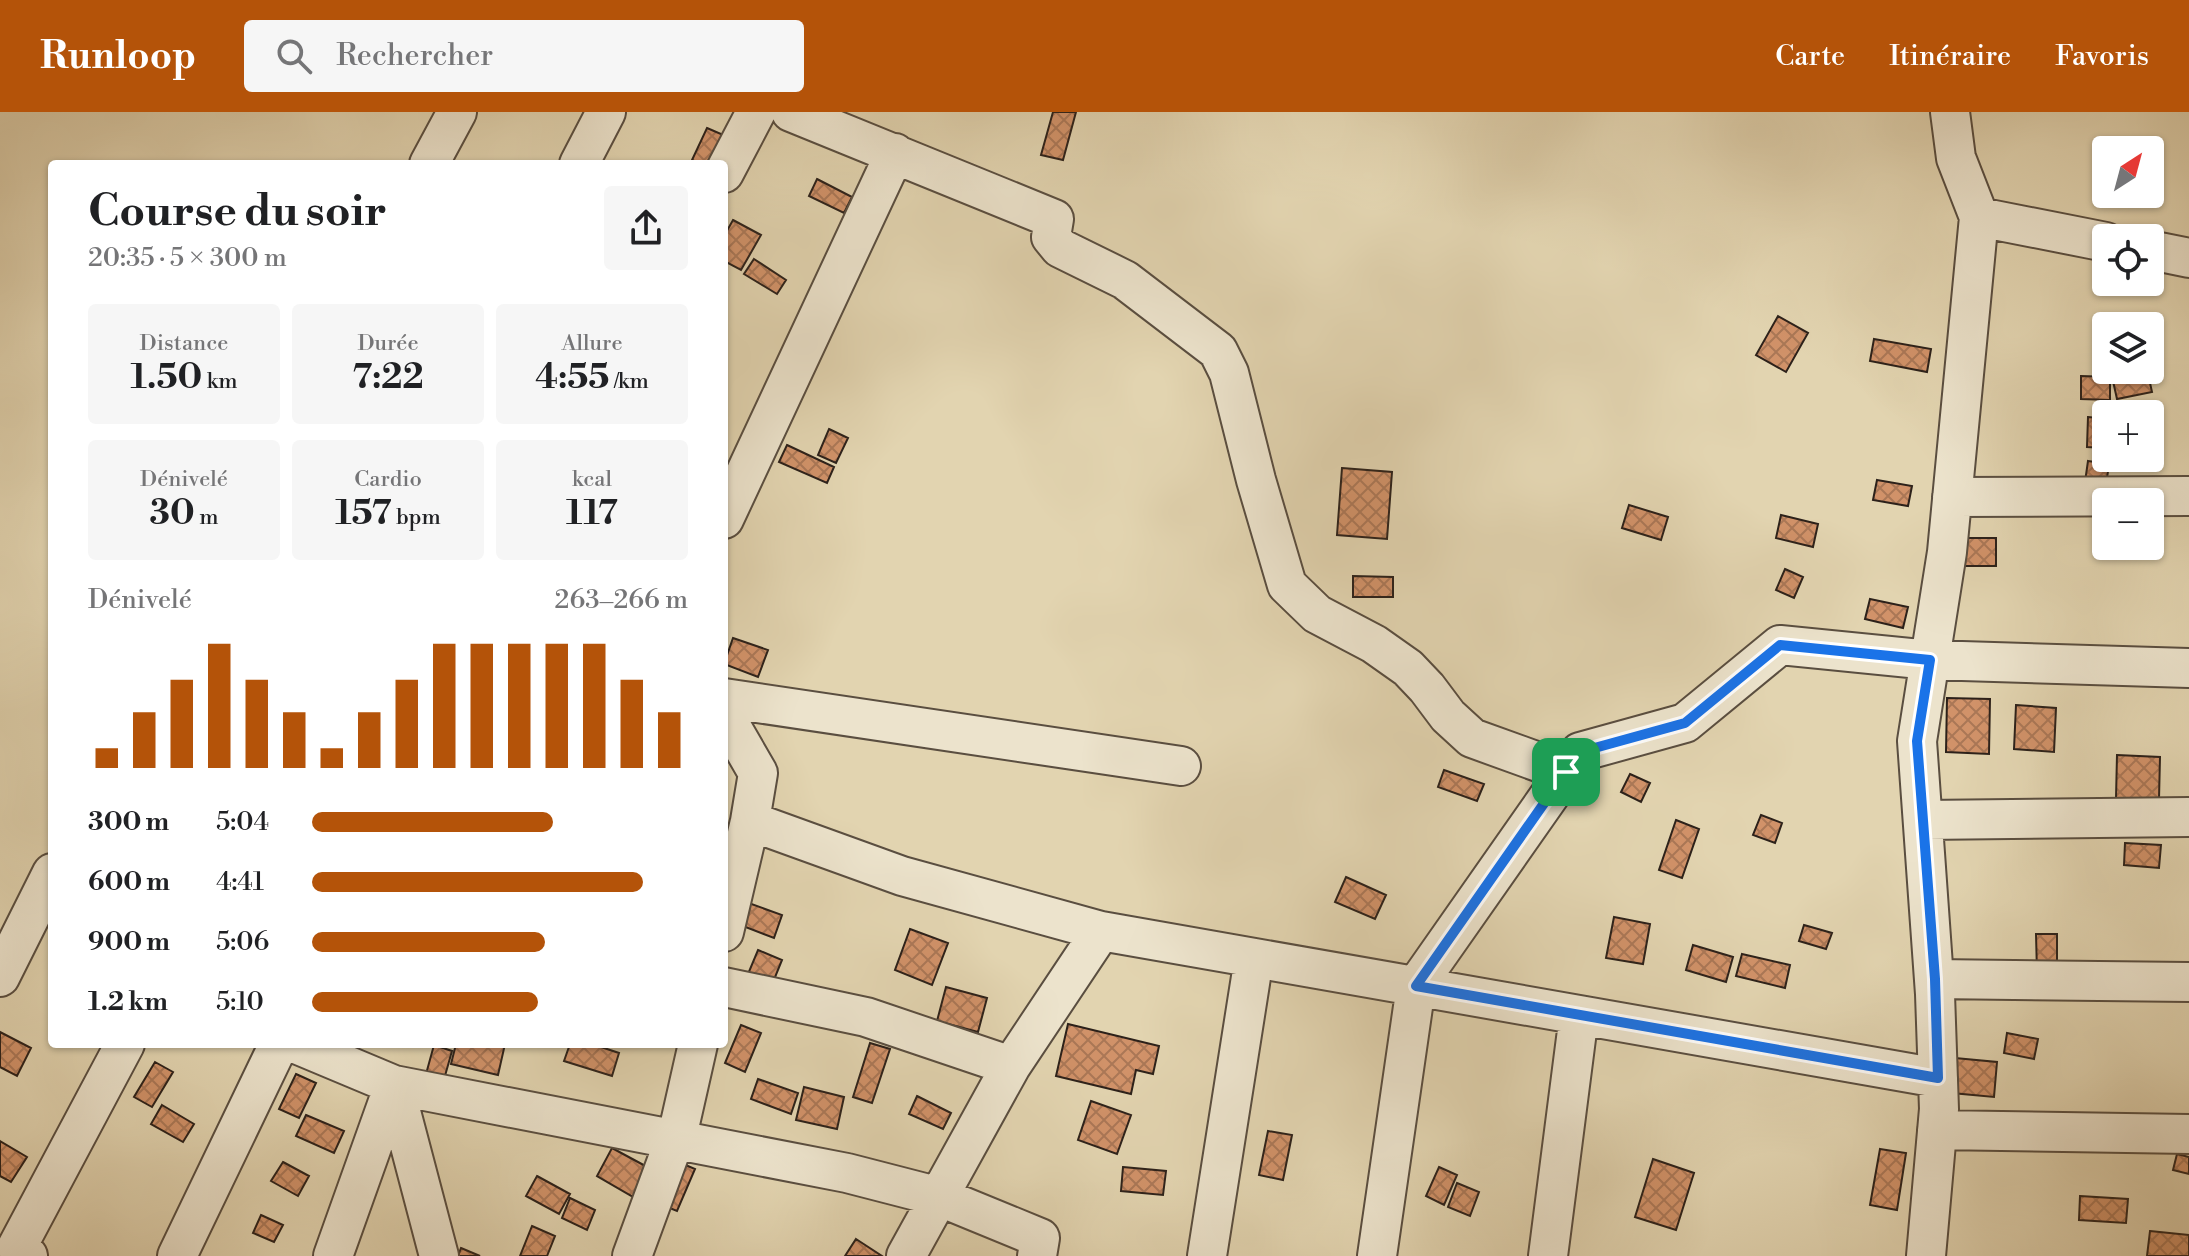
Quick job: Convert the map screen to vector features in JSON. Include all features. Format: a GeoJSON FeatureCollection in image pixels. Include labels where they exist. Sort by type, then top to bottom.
{"type":"FeatureCollection","features":[{"type":"Feature","properties":{"kind":"street"},"geometry":{"type":"LineString","coordinates":[[431,160],[457,112]]}},
{"type":"Feature","properties":{"kind":"street"},"geometry":{"type":"LineString","coordinates":[[581,160],[606,112]]}},
{"type":"Feature","properties":{"kind":"street"},"geometry":{"type":"LineString","coordinates":[[728,165],[756,112]]}},
{"type":"Feature","properties":{"kind":"street"},"geometry":{"type":"LineString","coordinates":[[791,112],[1054,219],[1051,237],[1060,248],[1125,280],[1218,351],[1229,373],[1287,585],[1317,614],[1374,644],[1408,668],[1448,716],[1472,738],[1566,772]]}},
{"type":"Feature","properties":{"kind":"street"},"geometry":{"type":"LineString","coordinates":[[1926,1256],[1937,1130],[1938,1078],[1935,979],[1917,741],[1947,552],[1979,217],[1956,158],[1950,112]]}},
{"type":"Feature","properties":{"kind":"street"},"geometry":{"type":"LineString","coordinates":[[728,510],[895,153]]}},
{"type":"Feature","properties":{"kind":"street"},"geometry":{"type":"LineString","coordinates":[[1979,217],[2092,239]]}},
{"type":"Feature","properties":{"kind":"street"},"geometry":{"type":"LineString","coordinates":[[2164,253],[2189,258]]}},
{"type":"Feature","properties":{"kind":"street"},"geometry":{"type":"LineString","coordinates":[[1952,497],[2189,496]]}},
{"type":"Feature","properties":{"kind":"street"},"geometry":{"type":"LineString","coordinates":[[1377,1256],[1416,986],[1580,752],[1685,723],[1780,645],[1930,660],[2189,668]]}},
{"type":"Feature","properties":{"kind":"street"},"geometry":{"type":"LineString","coordinates":[[728,699],[1181,766]]}},
{"type":"Feature","properties":{"kind":"street"},"geometry":{"type":"LineString","coordinates":[[728,721],[758,773],[740,832],[728,907]]}},
{"type":"Feature","properties":{"kind":"street"},"geometry":{"type":"LineString","coordinates":[[1924,820],[2189,817]]}},
{"type":"Feature","properties":{"kind":"street"},"geometry":{"type":"LineString","coordinates":[[740,832],[1101,931],[1938,1078]]}},
{"type":"Feature","properties":{"kind":"street"},"geometry":{"type":"LineString","coordinates":[[0,977],[48,881]]}},
{"type":"Feature","properties":{"kind":"street"},"geometry":{"type":"LineString","coordinates":[[906,1256],[1011,1066],[1101,931]]}},
{"type":"Feature","properties":{"kind":"street"},"geometry":{"type":"LineString","coordinates":[[1207,1256],[1254,958]]}},
{"type":"Feature","properties":{"kind":"street"},"geometry":{"type":"LineString","coordinates":[[1935,979],[2189,982]]}},
{"type":"Feature","properties":{"kind":"street"},"geometry":{"type":"LineString","coordinates":[[728,988],[866,1017],[1011,1066]]}},
{"type":"Feature","properties":{"kind":"street"},"geometry":{"type":"LineString","coordinates":[[1548,1256],[1579,1015]]}},
{"type":"Feature","properties":{"kind":"street"},"geometry":{"type":"LineString","coordinates":[[28,1256],[17,1247],[123,1048]]}},
{"type":"Feature","properties":{"kind":"street"},"geometry":{"type":"LineString","coordinates":[[177,1256],[277,1048]]}},
{"type":"Feature","properties":{"kind":"street"},"geometry":{"type":"LineString","coordinates":[[306,1048],[394,1085],[847,1173],[940,1197],[1040,1238],[1037,1256]]}},
{"type":"Feature","properties":{"kind":"street"},"geometry":{"type":"LineString","coordinates":[[632,1256],[675,1139],[697,1048]]}},
{"type":"Feature","properties":{"kind":"street"},"geometry":{"type":"LineString","coordinates":[[333,1256],[394,1085]]}},
{"type":"Feature","properties":{"kind":"street"},"geometry":{"type":"LineString","coordinates":[[394,1085],[439,1256]]}},
{"type":"Feature","properties":{"kind":"street"},"geometry":{"type":"LineString","coordinates":[[1937,1130],[2189,1134]]}},
{"type":"Feature","properties":{"kind":"building"},"geometry":{"type":"Polygon","coordinates":[[[1053,112],[1076,112],[1063,160],[1041,155],[1053,112]]]}},
{"type":"Feature","properties":{"kind":"building"},"geometry":{"type":"Polygon","coordinates":[[[707,128],[728,137],[718,160],[692,160],[707,128]]]}},
{"type":"Feature","properties":{"kind":"building"},"geometry":{"type":"Polygon","coordinates":[[[817,179],[852,197],[844,213],[809,196],[817,179]]]}},
{"type":"Feature","properties":{"kind":"building"},"geometry":{"type":"Polygon","coordinates":[[[733,220],[761,235],[741,270],[728,263],[728,229],[733,220]]]}},
{"type":"Feature","properties":{"kind":"building"},"geometry":{"type":"Polygon","coordinates":[[[754,259],[786,280],[777,294],[744,274],[754,259]]]}},
{"type":"Feature","properties":{"kind":"building"},"geometry":{"type":"Polygon","coordinates":[[[1778,316],[1808,333],[1786,372],[1756,355],[1778,316]]]}},
{"type":"Feature","properties":{"kind":"building"},"geometry":{"type":"Polygon","coordinates":[[[1874,339],[1931,349],[1927,372],[1870,361],[1874,339]]]}},
{"type":"Feature","properties":{"kind":"building"},"geometry":{"type":"Polygon","coordinates":[[[2081,376],[2092,376],[2092,384],[2110,384],[2110,400],[2081,399],[2081,376]]]}},
{"type":"Feature","properties":{"kind":"building"},"geometry":{"type":"Polygon","coordinates":[[[2114,384],[2150,384],[2152,392],[2117,399],[2114,384]]]}},
{"type":"Feature","properties":{"kind":"building"},"geometry":{"type":"Polygon","coordinates":[[[2088,417],[2092,417],[2092,447],[2087,447],[2088,417]]]}},
{"type":"Feature","properties":{"kind":"building"},"geometry":{"type":"Polygon","coordinates":[[[829,429],[848,438],[836,463],[818,455],[829,429]]]}},
{"type":"Feature","properties":{"kind":"building"},"geometry":{"type":"Polygon","coordinates":[[[787,445],[834,467],[827,483],[779,462],[787,445]]]}},
{"type":"Feature","properties":{"kind":"building"},"geometry":{"type":"Polygon","coordinates":[[[2088,461],[2092,462],[2092,472],[2108,472],[2106,488],[2092,488],[2092,504],[2082,503],[2088,461]]]}},
{"type":"Feature","properties":{"kind":"building"},"geometry":{"type":"Polygon","coordinates":[[[1342,468],[1392,472],[1387,539],[1337,535],[1342,468]]]}},
{"type":"Feature","properties":{"kind":"building"},"geometry":{"type":"Polygon","coordinates":[[[1877,480],[1912,486],[1908,506],[1873,500],[1877,480]]]}},
{"type":"Feature","properties":{"kind":"building"},"geometry":{"type":"Polygon","coordinates":[[[1629,505],[1668,517],[1661,540],[1622,528],[1629,505]]]}},
{"type":"Feature","properties":{"kind":"building"},"geometry":{"type":"Polygon","coordinates":[[[1781,515],[1818,524],[1813,547],[1776,538],[1781,515]]]}},
{"type":"Feature","properties":{"kind":"building"},"geometry":{"type":"Polygon","coordinates":[[[1960,538],[1996,538],[1996,566],[1960,566],[1960,538]]]}},
{"type":"Feature","properties":{"kind":"building"},"geometry":{"type":"Polygon","coordinates":[[[1785,569],[1803,577],[1794,598],[1776,590],[1785,569]]]}},
{"type":"Feature","properties":{"kind":"building"},"geometry":{"type":"Polygon","coordinates":[[[1353,576],[1393,577],[1393,597],[1353,597],[1353,576]]]}},
{"type":"Feature","properties":{"kind":"building"},"geometry":{"type":"Polygon","coordinates":[[[1870,599],[1908,607],[1903,628],[1865,619],[1870,599]]]}},
{"type":"Feature","properties":{"kind":"building"},"geometry":{"type":"Polygon","coordinates":[[[733,638],[768,650],[758,677],[728,666],[733,638]]]}},
{"type":"Feature","properties":{"kind":"building"},"geometry":{"type":"Polygon","coordinates":[[[1947,698],[1990,699],[1989,754],[1946,752],[1947,698]]]}},
{"type":"Feature","properties":{"kind":"building"},"geometry":{"type":"Polygon","coordinates":[[[2016,705],[2056,708],[2054,752],[2014,749],[2016,705]]]}},
{"type":"Feature","properties":{"kind":"building"},"geometry":{"type":"Polygon","coordinates":[[[2117,755],[2160,757],[2159,799],[2116,798],[2117,755]]]}},
{"type":"Feature","properties":{"kind":"building"},"geometry":{"type":"Polygon","coordinates":[[[1444,770],[1484,784],[1477,801],[1438,787],[1444,770]]]}},
{"type":"Feature","properties":{"kind":"building"},"geometry":{"type":"Polygon","coordinates":[[[1630,774],[1650,783],[1641,802],[1621,792],[1630,774]]]}},
{"type":"Feature","properties":{"kind":"building"},"geometry":{"type":"Polygon","coordinates":[[[1761,815],[1782,823],[1775,843],[1753,835],[1761,815]]]}},
{"type":"Feature","properties":{"kind":"building"},"geometry":{"type":"Polygon","coordinates":[[[1676,820],[1699,829],[1682,878],[1659,870],[1676,820]]]}},
{"type":"Feature","properties":{"kind":"building"},"geometry":{"type":"Polygon","coordinates":[[[2125,843],[2161,845],[2159,868],[2124,865],[2125,843]]]}},
{"type":"Feature","properties":{"kind":"building"},"geometry":{"type":"Polygon","coordinates":[[[1346,877],[1386,895],[1375,919],[1335,902],[1346,877]]]}},
{"type":"Feature","properties":{"kind":"building"},"geometry":{"type":"Polygon","coordinates":[[[743,901],[782,915],[774,938],[735,923],[743,901]]]}},
{"type":"Feature","properties":{"kind":"building"},"geometry":{"type":"Polygon","coordinates":[[[1614,917],[1650,924],[1643,964],[1606,958],[1614,917]]]}},
{"type":"Feature","properties":{"kind":"building"},"geometry":{"type":"Polygon","coordinates":[[[1804,925],[1832,933],[1826,949],[1799,941],[1804,925]]]}},
{"type":"Feature","properties":{"kind":"building"},"geometry":{"type":"Polygon","coordinates":[[[910,929],[948,943],[932,985],[895,970],[910,929]]]}},
{"type":"Feature","properties":{"kind":"building"},"geometry":{"type":"Polygon","coordinates":[[[2036,934],[2057,934],[2057,973],[2037,973],[2036,934]]]}},
{"type":"Feature","properties":{"kind":"building"},"geometry":{"type":"Polygon","coordinates":[[[1693,945],[1733,957],[1726,982],[1686,970],[1693,945]]]}},
{"type":"Feature","properties":{"kind":"building"},"geometry":{"type":"Polygon","coordinates":[[[758,950],[782,960],[767,997],[743,986],[758,950]]]}},
{"type":"Feature","properties":{"kind":"building"},"geometry":{"type":"Polygon","coordinates":[[[1742,954],[1790,965],[1785,988],[1736,976],[1742,954]]]}},
{"type":"Feature","properties":{"kind":"building"},"geometry":{"type":"Polygon","coordinates":[[[946,987],[987,998],[978,1032],[937,1021],[946,987]]]}},
{"type":"Feature","properties":{"kind":"building"},"geometry":{"type":"Polygon","coordinates":[[[1068,1024],[1159,1046],[1153,1074],[1136,1070],[1131,1094],[1056,1076],[1068,1024]]]}},
{"type":"Feature","properties":{"kind":"building"},"geometry":{"type":"Polygon","coordinates":[[[741,1025],[761,1033],[745,1072],[725,1063],[741,1025]]]}},
{"type":"Feature","properties":{"kind":"building"},"geometry":{"type":"Polygon","coordinates":[[[0,1032],[31,1048],[17,1076],[0,1067],[0,1032]]]}},
{"type":"Feature","properties":{"kind":"building"},"geometry":{"type":"Polygon","coordinates":[[[2007,1033],[2038,1039],[2034,1059],[2004,1053],[2007,1033]]]}},
{"type":"Feature","properties":{"kind":"building"},"geometry":{"type":"Polygon","coordinates":[[[870,1043],[890,1049],[872,1103],[853,1097],[870,1043]]]}},
{"type":"Feature","properties":{"kind":"building"},"geometry":{"type":"Polygon","coordinates":[[[433,1048],[452,1051],[441,1090],[423,1085],[433,1048]]]}},
{"type":"Feature","properties":{"kind":"building"},"geometry":{"type":"Polygon","coordinates":[[[455,1048],[504,1048],[498,1075],[451,1064],[455,1048]]]}},
{"type":"Feature","properties":{"kind":"building"},"geometry":{"type":"Polygon","coordinates":[[[569,1048],[604,1048],[619,1053],[612,1076],[564,1061],[569,1048]]]}},
{"type":"Feature","properties":{"kind":"building"},"geometry":{"type":"Polygon","coordinates":[[[1955,1058],[1997,1062],[1994,1097],[1952,1093],[1955,1058]]]}},
{"type":"Feature","properties":{"kind":"building"},"geometry":{"type":"Polygon","coordinates":[[[155,1062],[173,1072],[152,1107],[134,1097],[155,1062]]]}},
{"type":"Feature","properties":{"kind":"building"},"geometry":{"type":"Polygon","coordinates":[[[296,1074],[316,1083],[299,1118],[279,1109],[296,1074]]]}},
{"type":"Feature","properties":{"kind":"building"},"geometry":{"type":"Polygon","coordinates":[[[758,1079],[798,1093],[791,1114],[751,1099],[758,1079]]]}},
{"type":"Feature","properties":{"kind":"building"},"geometry":{"type":"Polygon","coordinates":[[[804,1087],[844,1097],[837,1129],[796,1120],[804,1087]]]}},
{"type":"Feature","properties":{"kind":"building"},"geometry":{"type":"Polygon","coordinates":[[[917,1096],[951,1113],[943,1129],[909,1114],[917,1096]]]}},
{"type":"Feature","properties":{"kind":"building"},"geometry":{"type":"Polygon","coordinates":[[[1091,1101],[1131,1115],[1117,1154],[1078,1140],[1091,1101]]]}},
{"type":"Feature","properties":{"kind":"building"},"geometry":{"type":"Polygon","coordinates":[[[162,1105],[194,1124],[183,1142],[151,1124],[162,1105]]]}},
{"type":"Feature","properties":{"kind":"building"},"geometry":{"type":"Polygon","coordinates":[[[306,1115],[344,1131],[334,1153],[296,1136],[306,1115]]]}},
{"type":"Feature","properties":{"kind":"building"},"geometry":{"type":"Polygon","coordinates":[[[1268,1131],[1292,1135],[1283,1180],[1259,1175],[1268,1131]]]}},
{"type":"Feature","properties":{"kind":"building"},"geometry":{"type":"Polygon","coordinates":[[[0,1141],[27,1157],[11,1182],[0,1176],[0,1141]]]}},
{"type":"Feature","properties":{"kind":"building"},"geometry":{"type":"Polygon","coordinates":[[[612,1148],[651,1169],[635,1198],[597,1176],[612,1148]]]}},
{"type":"Feature","properties":{"kind":"building"},"geometry":{"type":"Polygon","coordinates":[[[1880,1149],[1906,1153],[1897,1210],[1870,1205],[1880,1149]]]}},
{"type":"Feature","properties":{"kind":"building"},"geometry":{"type":"Polygon","coordinates":[[[2177,1154],[2189,1157],[2189,1174],[2173,1170],[2177,1154]]]}},
{"type":"Feature","properties":{"kind":"building"},"geometry":{"type":"Polygon","coordinates":[[[1653,1159],[1694,1173],[1676,1230],[1635,1217],[1653,1159]]]}},
{"type":"Feature","properties":{"kind":"building"},"geometry":{"type":"Polygon","coordinates":[[[674,1160],[695,1169],[677,1211],[657,1203],[674,1160]]]}},
{"type":"Feature","properties":{"kind":"building"},"geometry":{"type":"Polygon","coordinates":[[[283,1162],[309,1176],[298,1196],[271,1181],[283,1162]]]}},
{"type":"Feature","properties":{"kind":"building"},"geometry":{"type":"Polygon","coordinates":[[[1123,1167],[1166,1171],[1163,1195],[1121,1191],[1123,1167]]]}},
{"type":"Feature","properties":{"kind":"building"},"geometry":{"type":"Polygon","coordinates":[[[1439,1167],[1457,1175],[1444,1205],[1426,1196],[1439,1167]]]}},
{"type":"Feature","properties":{"kind":"building"},"geometry":{"type":"Polygon","coordinates":[[[537,1176],[570,1194],[559,1214],[526,1196],[537,1176]]]}},
{"type":"Feature","properties":{"kind":"building"},"geometry":{"type":"Polygon","coordinates":[[[1457,1183],[1479,1192],[1470,1216],[1448,1207],[1457,1183]]]}},
{"type":"Feature","properties":{"kind":"building"},"geometry":{"type":"Polygon","coordinates":[[[2080,1196],[2128,1199],[2126,1223],[2079,1220],[2080,1196]]]}},
{"type":"Feature","properties":{"kind":"building"},"geometry":{"type":"Polygon","coordinates":[[[570,1198],[595,1210],[587,1230],[562,1218],[570,1198]]]}},
{"type":"Feature","properties":{"kind":"building"},"geometry":{"type":"Polygon","coordinates":[[[261,1215],[283,1225],[274,1242],[253,1233],[261,1215]]]}},
{"type":"Feature","properties":{"kind":"building"},"geometry":{"type":"Polygon","coordinates":[[[532,1226],[555,1236],[547,1256],[520,1256],[532,1226]]]}},
{"type":"Feature","properties":{"kind":"building"},"geometry":{"type":"Polygon","coordinates":[[[2150,1231],[2189,1235],[2189,1256],[2147,1256],[2150,1231]]]}},
{"type":"Feature","properties":{"kind":"building"},"geometry":{"type":"Polygon","coordinates":[[[856,1239],[882,1256],[845,1256],[856,1239]]]}},
{"type":"Feature","properties":{"kind":"building"},"geometry":{"type":"Polygon","coordinates":[[[461,1248],[480,1256],[458,1256],[461,1248]]]}},
{"type":"Feature","properties":{"kind":"route"},"geometry":{"type":"LineString","coordinates":[[1780,645],[1930,660],[1917,741],[1935,979],[1938,1078],[1416,986],[1566,772],[1580,752],[1685,723],[1780,645]]}}]}
